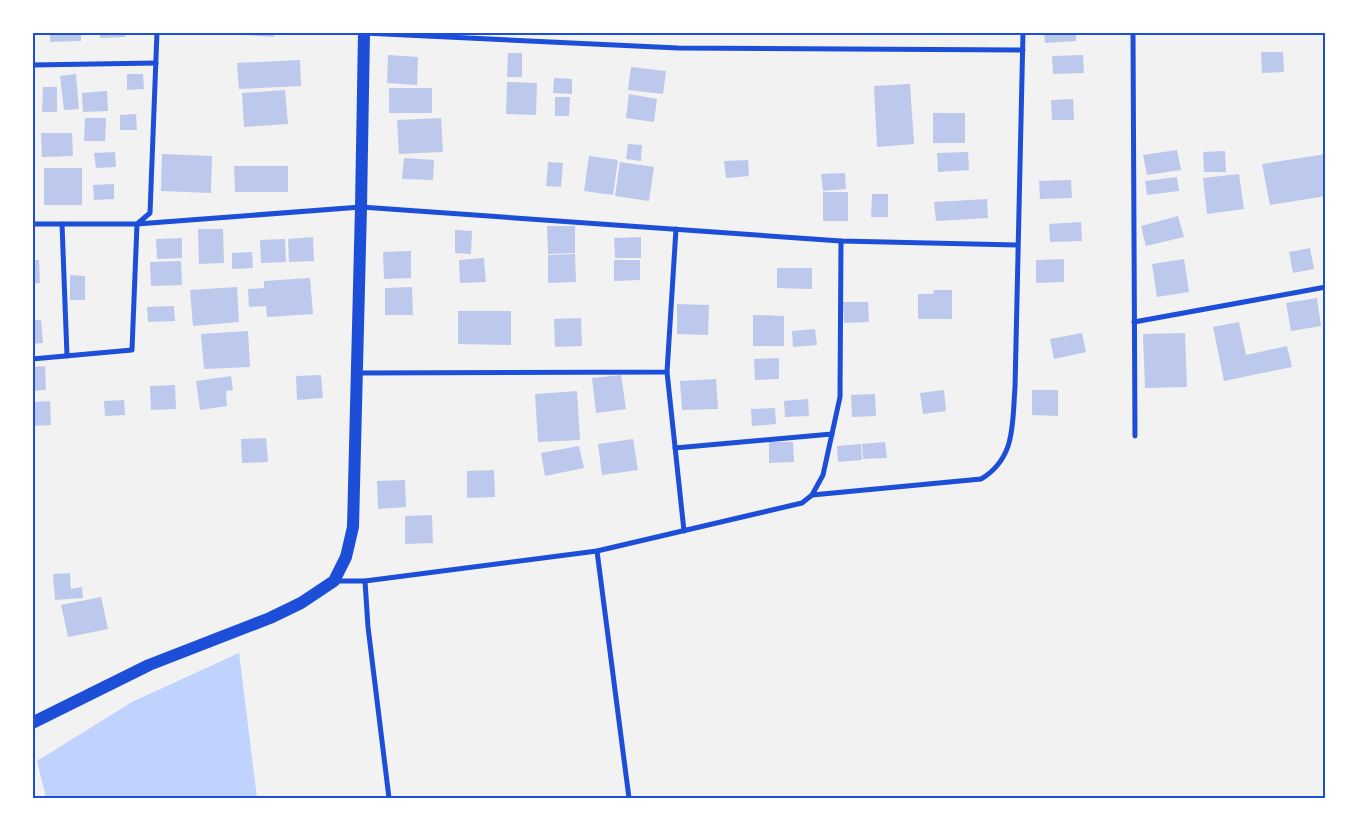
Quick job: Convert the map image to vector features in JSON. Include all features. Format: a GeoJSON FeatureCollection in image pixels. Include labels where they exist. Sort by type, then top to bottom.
{"type":"FeatureCollection","features":[{"type":"Feature","properties":{"kind":"main road"},"geometry":{"type":"LineString","coordinates":[[32,724],[149,666],[294,607],[334,581],[346,557],[353,527],[364,33]]}},
{"type":"Feature","properties":{"kind":"street"},"geometry":{"type":"LineString","coordinates":[[32,359],[132,350],[137,224],[150,213],[157,32]]}},
{"type":"Feature","properties":{"kind":"street"},"geometry":{"type":"LineString","coordinates":[[812,495],[981,479],[993,472],[1004,459],[1011,440],[1015,388],[1017,245],[1024,32]]}},
{"type":"Feature","properties":{"kind":"street"},"geometry":{"type":"LineString","coordinates":[[1133,32],[1136,436]]}},
{"type":"Feature","properties":{"kind":"street"},"geometry":{"type":"LineString","coordinates":[[364,33],[678,48],[1023,50]]}},
{"type":"Feature","properties":{"kind":"street"},"geometry":{"type":"LineString","coordinates":[[32,65],[156,63]]}},
{"type":"Feature","properties":{"kind":"street"},"geometry":{"type":"LineString","coordinates":[[32,224],[137,224],[361,207],[841,241],[1017,245]]}},
{"type":"Feature","properties":{"kind":"street"},"geometry":{"type":"LineString","coordinates":[[62,224],[67,356]]}},
{"type":"Feature","properties":{"kind":"street"},"geometry":{"type":"LineString","coordinates":[[676,229],[668,372],[684,531]]}},
{"type":"Feature","properties":{"kind":"street"},"geometry":{"type":"LineString","coordinates":[[334,581],[365,581],[597,551],[802,503],[812,495],[823,475],[840,397],[841,241]]}},
{"type":"Feature","properties":{"kind":"street"},"geometry":{"type":"LineString","coordinates":[[1134,322],[1326,287]]}},
{"type":"Feature","properties":{"kind":"street"},"geometry":{"type":"LineString","coordinates":[[357,373],[668,372]]}},
{"type":"Feature","properties":{"kind":"street"},"geometry":{"type":"LineString","coordinates":[[676,448],[832,434]]}},
{"type":"Feature","properties":{"kind":"street"},"geometry":{"type":"LineString","coordinates":[[597,551],[629,798]]}},
{"type":"Feature","properties":{"kind":"street"},"geometry":{"type":"LineString","coordinates":[[365,581],[368,626],[389,798]]}},
{"type":"Feature","properties":{"kind":"water"},"geometry":{"type":"Polygon","coordinates":[[[239,653],[257,798],[46,798],[37,761],[132,702],[239,653]]]}},
{"type":"Feature","properties":{"kind":"building"},"geometry":{"type":"Polygon","coordinates":[[[50,32],[81,32],[81,41],[50,42],[50,32]]]}},
{"type":"Feature","properties":{"kind":"building"},"geometry":{"type":"Polygon","coordinates":[[[100,32],[125,32],[125,37],[100,38],[100,32]]]}},
{"type":"Feature","properties":{"kind":"building"},"geometry":{"type":"Polygon","coordinates":[[[244,32],[274,32],[274,37],[244,35],[244,32]]]}},
{"type":"Feature","properties":{"kind":"building"},"geometry":{"type":"Polygon","coordinates":[[[1044,32],[1076,32],[1076,41],[1045,43],[1044,32]]]}},
{"type":"Feature","properties":{"kind":"building"},"geometry":{"type":"Polygon","coordinates":[[[1261,52],[1283,52],[1284,72],[1262,73],[1261,52]]]}},
{"type":"Feature","properties":{"kind":"building"},"geometry":{"type":"Polygon","coordinates":[[[508,53],[522,53],[522,77],[507,77],[508,53]]]}},
{"type":"Feature","properties":{"kind":"building"},"geometry":{"type":"Polygon","coordinates":[[[388,55],[418,57],[417,85],[387,83],[388,55]]]}},
{"type":"Feature","properties":{"kind":"building"},"geometry":{"type":"Polygon","coordinates":[[[1083,55],[1084,73],[1053,74],[1052,56],[1083,55]]]}},
{"type":"Feature","properties":{"kind":"building"},"geometry":{"type":"Polygon","coordinates":[[[300,60],[301,86],[239,89],[237,63],[300,60]]]}},
{"type":"Feature","properties":{"kind":"building"},"geometry":{"type":"Polygon","coordinates":[[[631,67],[666,71],[663,94],[628,90],[631,67]]]}},
{"type":"Feature","properties":{"kind":"building"},"geometry":{"type":"Polygon","coordinates":[[[76,74],[79,109],[64,110],[60,76],[76,74]]]}},
{"type":"Feature","properties":{"kind":"building"},"geometry":{"type":"Polygon","coordinates":[[[127,74],[143,74],[144,89],[127,90],[127,74]]]}},
{"type":"Feature","properties":{"kind":"building"},"geometry":{"type":"Polygon","coordinates":[[[554,78],[572,79],[572,94],[553,93],[554,78]]]}},
{"type":"Feature","properties":{"kind":"building"},"geometry":{"type":"Polygon","coordinates":[[[507,82],[537,83],[536,115],[506,114],[507,82]]]}},
{"type":"Feature","properties":{"kind":"building"},"geometry":{"type":"Polygon","coordinates":[[[910,84],[914,144],[877,147],[874,86],[910,84]]]}},
{"type":"Feature","properties":{"kind":"building"},"geometry":{"type":"Polygon","coordinates":[[[43,87],[57,87],[57,112],[42,112],[43,87]]]}},
{"type":"Feature","properties":{"kind":"building"},"geometry":{"type":"Polygon","coordinates":[[[389,88],[432,88],[432,113],[389,113],[389,88]]]}},
{"type":"Feature","properties":{"kind":"building"},"geometry":{"type":"Polygon","coordinates":[[[285,90],[288,124],[244,127],[242,93],[285,90]]]}},
{"type":"Feature","properties":{"kind":"building"},"geometry":{"type":"Polygon","coordinates":[[[107,91],[108,111],[83,112],[82,93],[107,91]]]}},
{"type":"Feature","properties":{"kind":"building"},"geometry":{"type":"Polygon","coordinates":[[[629,94],[657,99],[654,122],[626,118],[629,94]]]}},
{"type":"Feature","properties":{"kind":"building"},"geometry":{"type":"Polygon","coordinates":[[[555,97],[570,97],[569,116],[555,116],[555,97]]]}},
{"type":"Feature","properties":{"kind":"building"},"geometry":{"type":"Polygon","coordinates":[[[1073,99],[1074,120],[1052,120],[1051,100],[1073,99]]]}},
{"type":"Feature","properties":{"kind":"building"},"geometry":{"type":"Polygon","coordinates":[[[933,113],[965,113],[965,143],[933,143],[933,113]]]}},
{"type":"Feature","properties":{"kind":"building"},"geometry":{"type":"Polygon","coordinates":[[[136,114],[137,130],[120,130],[120,115],[136,114]]]}},
{"type":"Feature","properties":{"kind":"building"},"geometry":{"type":"Polygon","coordinates":[[[85,118],[106,118],[105,141],[84,141],[85,118]]]}},
{"type":"Feature","properties":{"kind":"building"},"geometry":{"type":"Polygon","coordinates":[[[441,118],[443,152],[399,154],[397,120],[441,118]]]}},
{"type":"Feature","properties":{"kind":"building"},"geometry":{"type":"Polygon","coordinates":[[[41,133],[72,133],[73,156],[42,157],[41,133]]]}},
{"type":"Feature","properties":{"kind":"building"},"geometry":{"type":"Polygon","coordinates":[[[628,144],[642,145],[641,161],[626,159],[628,144]]]}},
{"type":"Feature","properties":{"kind":"building"},"geometry":{"type":"Polygon","coordinates":[[[1177,150],[1181,170],[1147,175],[1143,155],[1177,150]]]}},
{"type":"Feature","properties":{"kind":"building"},"geometry":{"type":"Polygon","coordinates":[[[1225,151],[1226,172],[1204,172],[1203,152],[1225,151]]]}},
{"type":"Feature","properties":{"kind":"building"},"geometry":{"type":"Polygon","coordinates":[[[115,152],[116,167],[96,168],[94,153],[115,152]]]}},
{"type":"Feature","properties":{"kind":"building"},"geometry":{"type":"Polygon","coordinates":[[[968,152],[969,170],[938,172],[937,153],[968,152]]]}},
{"type":"Feature","properties":{"kind":"building"},"geometry":{"type":"Polygon","coordinates":[[[162,154],[212,156],[211,193],[161,191],[162,154]]]}},
{"type":"Feature","properties":{"kind":"building"},"geometry":{"type":"Polygon","coordinates":[[[1326,154],[1326,196],[1270,205],[1262,164],[1326,154]]]}},
{"type":"Feature","properties":{"kind":"building"},"geometry":{"type":"Polygon","coordinates":[[[589,156],[618,160],[613,195],[584,191],[589,156]]]}},
{"type":"Feature","properties":{"kind":"building"},"geometry":{"type":"Polygon","coordinates":[[[404,158],[434,160],[433,180],[402,179],[404,158]]]}},
{"type":"Feature","properties":{"kind":"building"},"geometry":{"type":"Polygon","coordinates":[[[748,160],[749,176],[726,178],[724,161],[748,160]]]}},
{"type":"Feature","properties":{"kind":"building"},"geometry":{"type":"Polygon","coordinates":[[[548,162],[563,163],[561,187],[546,186],[548,162]]]}},
{"type":"Feature","properties":{"kind":"building"},"geometry":{"type":"Polygon","coordinates":[[[620,162],[654,167],[649,201],[615,196],[620,162]]]}},
{"type":"Feature","properties":{"kind":"building"},"geometry":{"type":"Polygon","coordinates":[[[234,166],[288,166],[288,192],[235,192],[234,166]]]}},
{"type":"Feature","properties":{"kind":"building"},"geometry":{"type":"Polygon","coordinates":[[[44,168],[82,168],[82,205],[44,205],[44,168]]]}},
{"type":"Feature","properties":{"kind":"building"},"geometry":{"type":"Polygon","coordinates":[[[845,173],[846,189],[823,191],[821,174],[845,173]]]}},
{"type":"Feature","properties":{"kind":"building"},"geometry":{"type":"Polygon","coordinates":[[[1239,174],[1244,209],[1207,214],[1203,178],[1239,174]]]}},
{"type":"Feature","properties":{"kind":"building"},"geometry":{"type":"Polygon","coordinates":[[[1177,177],[1179,191],[1147,195],[1145,181],[1177,177]]]}},
{"type":"Feature","properties":{"kind":"building"},"geometry":{"type":"Polygon","coordinates":[[[1071,180],[1072,198],[1040,199],[1039,181],[1071,180]]]}},
{"type":"Feature","properties":{"kind":"building"},"geometry":{"type":"Polygon","coordinates":[[[114,184],[114,199],[94,200],[93,185],[114,184]]]}},
{"type":"Feature","properties":{"kind":"building"},"geometry":{"type":"Polygon","coordinates":[[[823,192],[848,192],[848,221],[823,221],[823,192]]]}},
{"type":"Feature","properties":{"kind":"building"},"geometry":{"type":"Polygon","coordinates":[[[872,194],[888,194],[888,217],[871,217],[872,194]]]}},
{"type":"Feature","properties":{"kind":"building"},"geometry":{"type":"Polygon","coordinates":[[[987,199],[988,218],[936,221],[934,202],[987,199]]]}},
{"type":"Feature","properties":{"kind":"building"},"geometry":{"type":"Polygon","coordinates":[[[1178,216],[1184,237],[1146,246],[1141,226],[1178,216]]]}},
{"type":"Feature","properties":{"kind":"building"},"geometry":{"type":"Polygon","coordinates":[[[1081,222],[1082,241],[1050,242],[1049,224],[1081,222]]]}},
{"type":"Feature","properties":{"kind":"building"},"geometry":{"type":"Polygon","coordinates":[[[547,226],[575,226],[575,253],[548,254],[547,226]]]}},
{"type":"Feature","properties":{"kind":"building"},"geometry":{"type":"Polygon","coordinates":[[[198,229],[223,229],[224,263],[199,264],[198,229]]]}},
{"type":"Feature","properties":{"kind":"building"},"geometry":{"type":"Polygon","coordinates":[[[455,230],[472,231],[471,254],[455,253],[455,230]]]}},
{"type":"Feature","properties":{"kind":"building"},"geometry":{"type":"Polygon","coordinates":[[[313,237],[314,261],[289,262],[288,239],[313,237]]]}},
{"type":"Feature","properties":{"kind":"building"},"geometry":{"type":"Polygon","coordinates":[[[641,237],[641,258],[615,258],[614,238],[641,237]]]}},
{"type":"Feature","properties":{"kind":"building"},"geometry":{"type":"Polygon","coordinates":[[[182,238],[182,258],[157,259],[156,239],[182,238]]]}},
{"type":"Feature","properties":{"kind":"building"},"geometry":{"type":"Polygon","coordinates":[[[285,239],[286,262],[261,263],[260,240],[285,239]]]}},
{"type":"Feature","properties":{"kind":"building"},"geometry":{"type":"Polygon","coordinates":[[[1310,248],[1314,269],[1293,273],[1289,252],[1310,248]]]}},
{"type":"Feature","properties":{"kind":"building"},"geometry":{"type":"Polygon","coordinates":[[[411,251],[411,278],[384,279],[383,252],[411,251]]]}},
{"type":"Feature","properties":{"kind":"building"},"geometry":{"type":"Polygon","coordinates":[[[252,252],[253,268],[232,269],[232,253],[252,252]]]}},
{"type":"Feature","properties":{"kind":"building"},"geometry":{"type":"Polygon","coordinates":[[[575,254],[576,282],[548,283],[548,255],[575,254]]]}},
{"type":"Feature","properties":{"kind":"building"},"geometry":{"type":"Polygon","coordinates":[[[484,258],[486,282],[460,283],[459,260],[484,258]]]}},
{"type":"Feature","properties":{"kind":"building"},"geometry":{"type":"Polygon","coordinates":[[[1064,259],[1064,282],[1036,283],[1036,260],[1064,259]]]}},
{"type":"Feature","properties":{"kind":"building"},"geometry":{"type":"Polygon","coordinates":[[[1184,259],[1189,292],[1157,297],[1152,264],[1184,259]]]}},
{"type":"Feature","properties":{"kind":"building"},"geometry":{"type":"Polygon","coordinates":[[[32,260],[39,260],[40,283],[32,284],[32,260]]]}},
{"type":"Feature","properties":{"kind":"building"},"geometry":{"type":"Polygon","coordinates":[[[614,260],[640,260],[640,280],[614,281],[614,260]]]}},
{"type":"Feature","properties":{"kind":"building"},"geometry":{"type":"Polygon","coordinates":[[[181,261],[182,285],[151,286],[150,262],[181,261]]]}},
{"type":"Feature","properties":{"kind":"building"},"geometry":{"type":"Polygon","coordinates":[[[777,268],[812,268],[812,289],[777,288],[777,268]]]}},
{"type":"Feature","properties":{"kind":"building"},"geometry":{"type":"Polygon","coordinates":[[[70,275],[85,276],[85,300],[70,300],[70,275]]]}},
{"type":"Feature","properties":{"kind":"building"},"geometry":{"type":"Polygon","coordinates":[[[310,278],[313,314],[267,317],[266,306],[249,307],[248,289],[264,288],[264,281],[310,278]]]}},
{"type":"Feature","properties":{"kind":"building"},"geometry":{"type":"Polygon","coordinates":[[[237,287],[239,322],[193,326],[190,290],[237,287]]]}},
{"type":"Feature","properties":{"kind":"building"},"geometry":{"type":"Polygon","coordinates":[[[412,287],[413,315],[385,315],[385,288],[412,287]]]}},
{"type":"Feature","properties":{"kind":"building"},"geometry":{"type":"Polygon","coordinates":[[[934,290],[952,290],[952,319],[918,319],[918,294],[933,294],[934,290]]]}},
{"type":"Feature","properties":{"kind":"building"},"geometry":{"type":"Polygon","coordinates":[[[1317,298],[1321,326],[1291,331],[1286,303],[1317,298]]]}},
{"type":"Feature","properties":{"kind":"building"},"geometry":{"type":"Polygon","coordinates":[[[843,302],[868,302],[869,322],[844,323],[843,302]]]}},
{"type":"Feature","properties":{"kind":"building"},"geometry":{"type":"Polygon","coordinates":[[[677,304],[709,305],[708,335],[677,334],[677,304]]]}},
{"type":"Feature","properties":{"kind":"building"},"geometry":{"type":"Polygon","coordinates":[[[174,306],[175,321],[148,322],[147,307],[174,306]]]}},
{"type":"Feature","properties":{"kind":"building"},"geometry":{"type":"Polygon","coordinates":[[[458,311],[511,311],[511,345],[458,344],[458,311]]]}},
{"type":"Feature","properties":{"kind":"building"},"geometry":{"type":"Polygon","coordinates":[[[753,315],[784,316],[784,346],[753,346],[753,315]]]}},
{"type":"Feature","properties":{"kind":"building"},"geometry":{"type":"Polygon","coordinates":[[[581,318],[582,346],[555,347],[554,319],[581,318]]]}},
{"type":"Feature","properties":{"kind":"building"},"geometry":{"type":"Polygon","coordinates":[[[32,320],[41,320],[43,343],[32,344],[32,320]]]}},
{"type":"Feature","properties":{"kind":"building"},"geometry":{"type":"Polygon","coordinates":[[[1239,322],[1246,355],[1287,346],[1292,367],[1224,381],[1213,327],[1239,322]]]}},
{"type":"Feature","properties":{"kind":"building"},"geometry":{"type":"Polygon","coordinates":[[[815,329],[817,345],[793,347],[792,331],[815,329]]]}},
{"type":"Feature","properties":{"kind":"building"},"geometry":{"type":"Polygon","coordinates":[[[248,331],[250,367],[204,369],[201,334],[248,331]]]}},
{"type":"Feature","properties":{"kind":"building"},"geometry":{"type":"Polygon","coordinates":[[[1082,333],[1086,352],[1054,359],[1050,339],[1082,333]]]}},
{"type":"Feature","properties":{"kind":"building"},"geometry":{"type":"Polygon","coordinates":[[[1185,333],[1187,387],[1145,388],[1143,334],[1185,333]]]}},
{"type":"Feature","properties":{"kind":"building"},"geometry":{"type":"Polygon","coordinates":[[[779,358],[779,379],[755,380],[754,359],[779,358]]]}},
{"type":"Feature","properties":{"kind":"building"},"geometry":{"type":"Polygon","coordinates":[[[45,366],[46,390],[32,391],[32,367],[45,366]]]}},
{"type":"Feature","properties":{"kind":"building"},"geometry":{"type":"Polygon","coordinates":[[[321,375],[323,398],[297,400],[296,376],[321,375]]]}},
{"type":"Feature","properties":{"kind":"building"},"geometry":{"type":"Polygon","coordinates":[[[621,375],[626,409],[596,413],[592,378],[621,375]]]}},
{"type":"Feature","properties":{"kind":"building"},"geometry":{"type":"Polygon","coordinates":[[[231,376],[233,390],[226,391],[227,406],[200,410],[196,381],[231,376]]]}},
{"type":"Feature","properties":{"kind":"building"},"geometry":{"type":"Polygon","coordinates":[[[716,379],[718,409],[682,410],[680,381],[716,379]]]}},
{"type":"Feature","properties":{"kind":"building"},"geometry":{"type":"Polygon","coordinates":[[[175,385],[176,409],[151,410],[150,386],[175,385]]]}},
{"type":"Feature","properties":{"kind":"building"},"geometry":{"type":"Polygon","coordinates":[[[944,390],[946,411],[923,414],[920,393],[944,390]]]}},
{"type":"Feature","properties":{"kind":"building"},"geometry":{"type":"Polygon","coordinates":[[[1032,390],[1058,390],[1058,416],[1032,415],[1032,390]]]}},
{"type":"Feature","properties":{"kind":"building"},"geometry":{"type":"Polygon","coordinates":[[[577,391],[580,440],[538,442],[535,394],[577,391]]]}},
{"type":"Feature","properties":{"kind":"building"},"geometry":{"type":"Polygon","coordinates":[[[875,394],[876,416],[852,417],[851,395],[875,394]]]}},
{"type":"Feature","properties":{"kind":"building"},"geometry":{"type":"Polygon","coordinates":[[[808,399],[809,416],[785,417],[784,401],[808,399]]]}},
{"type":"Feature","properties":{"kind":"building"},"geometry":{"type":"Polygon","coordinates":[[[124,400],[125,415],[105,416],[104,401],[124,400]]]}},
{"type":"Feature","properties":{"kind":"building"},"geometry":{"type":"Polygon","coordinates":[[[50,401],[51,425],[32,426],[32,402],[50,401]]]}},
{"type":"Feature","properties":{"kind":"building"},"geometry":{"type":"Polygon","coordinates":[[[775,408],[776,424],[752,426],[751,409],[775,408]]]}},
{"type":"Feature","properties":{"kind":"building"},"geometry":{"type":"Polygon","coordinates":[[[266,438],[268,462],[242,463],[241,439],[266,438]]]}},
{"type":"Feature","properties":{"kind":"building"},"geometry":{"type":"Polygon","coordinates":[[[633,439],[638,470],[602,475],[598,444],[633,439]]]}},
{"type":"Feature","properties":{"kind":"building"},"geometry":{"type":"Polygon","coordinates":[[[769,442],[793,442],[794,462],[769,463],[769,442]]]}},
{"type":"Feature","properties":{"kind":"building"},"geometry":{"type":"Polygon","coordinates":[[[885,442],[887,458],[863,459],[862,444],[885,442]]]}},
{"type":"Feature","properties":{"kind":"building"},"geometry":{"type":"Polygon","coordinates":[[[861,444],[862,460],[838,462],[837,446],[861,444]]]}},
{"type":"Feature","properties":{"kind":"building"},"geometry":{"type":"Polygon","coordinates":[[[579,446],[584,468],[545,476],[541,453],[579,446]]]}},
{"type":"Feature","properties":{"kind":"building"},"geometry":{"type":"Polygon","coordinates":[[[494,470],[495,497],[467,498],[467,471],[494,470]]]}},
{"type":"Feature","properties":{"kind":"building"},"geometry":{"type":"Polygon","coordinates":[[[405,480],[406,507],[378,509],[377,481],[405,480]]]}},
{"type":"Feature","properties":{"kind":"building"},"geometry":{"type":"Polygon","coordinates":[[[432,515],[433,543],[405,544],[405,516],[432,515]]]}},
{"type":"Feature","properties":{"kind":"building"},"geometry":{"type":"Polygon","coordinates":[[[70,573],[71,589],[82,587],[83,598],[55,600],[53,574],[70,573]]]}},
{"type":"Feature","properties":{"kind":"building"},"geometry":{"type":"Polygon","coordinates":[[[101,597],[108,629],[68,637],[61,605],[101,597]]]}}]}
